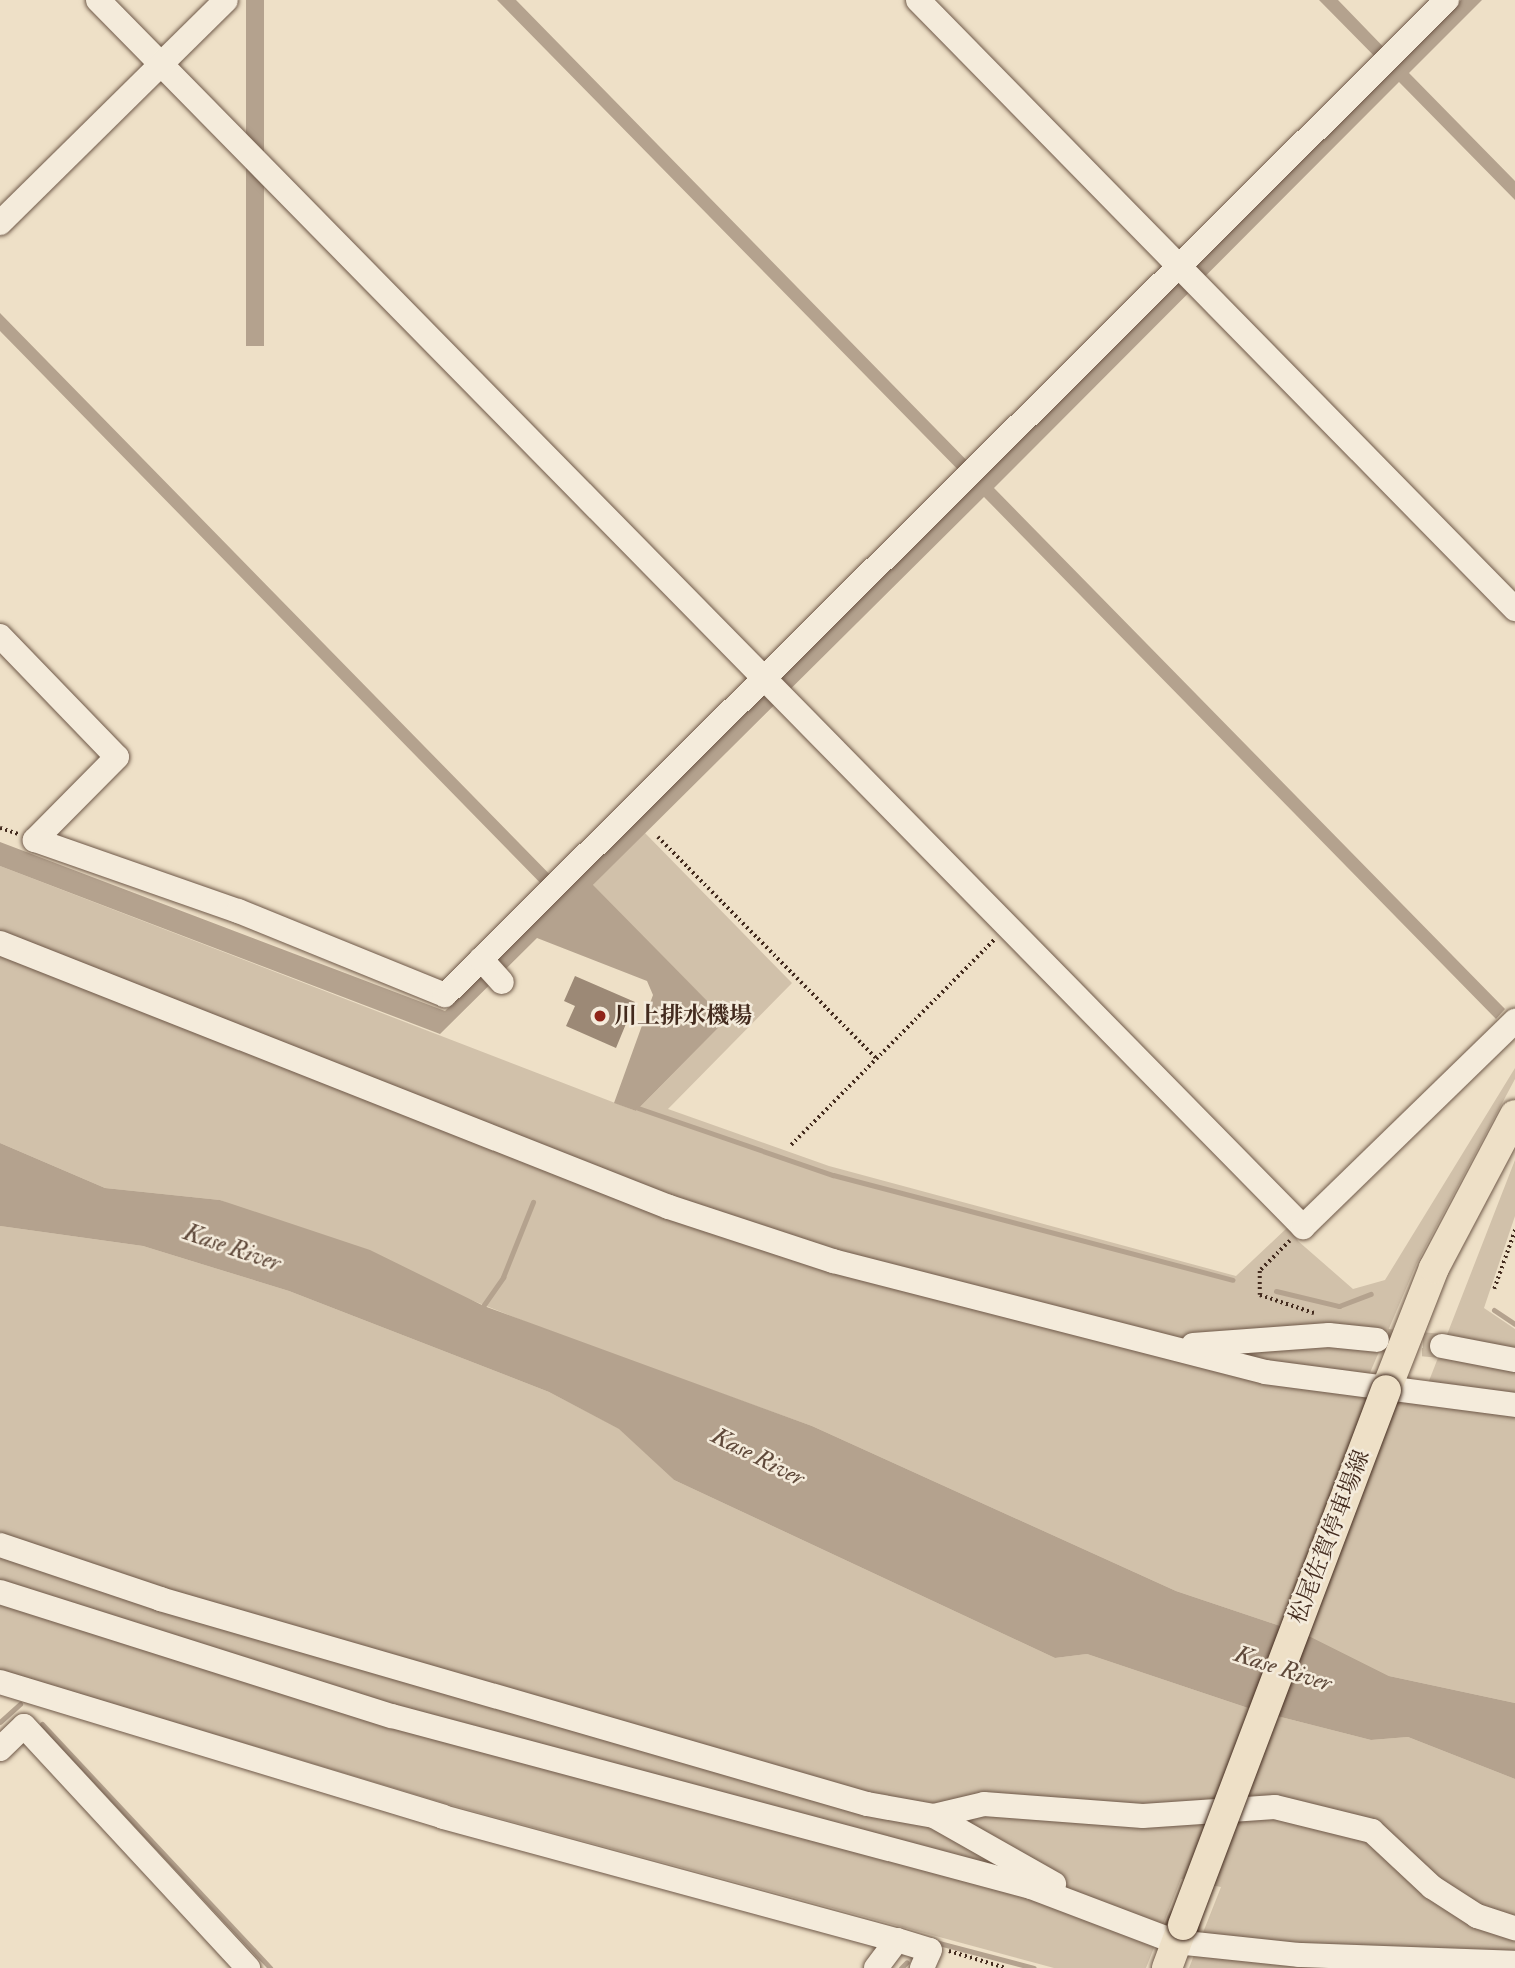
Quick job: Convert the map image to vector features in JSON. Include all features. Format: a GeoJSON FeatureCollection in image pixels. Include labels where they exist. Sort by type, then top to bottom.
{"type":"FeatureCollection","features":[{"type":"Feature","properties":{"kind":"main road","name":"松尾佐賀停車場線"},"geometry":{"type":"LineString","coordinates":[[1175,1945],[1434,1268],[1515,1115]]}},
{"type":"Feature","properties":{"kind":"street"},"geometry":{"type":"LineString","coordinates":[[98,0],[761,681],[1303,1227],[1515,1021]]}},
{"type":"Feature","properties":{"kind":"street"},"geometry":{"type":"LineString","coordinates":[[0,223],[171,74],[226,0]]}},
{"type":"Feature","properties":{"kind":"street"},"geometry":{"type":"LineString","coordinates":[[918,0],[1515,609]]}},
{"type":"Feature","properties":{"kind":"street"},"geometry":{"type":"LineString","coordinates":[[0,636],[117,757],[36,840],[238,911],[445,995],[1447,0]]}},
{"type":"Feature","properties":{"kind":"street"},"geometry":{"type":"LineString","coordinates":[[0,943],[669,1206],[833,1261],[1265,1372],[1515,1405]]}},
{"type":"Feature","properties":{"kind":"street"},"geometry":{"type":"LineString","coordinates":[[481,960],[502,982]]}},
{"type":"Feature","properties":{"kind":"street"},"geometry":{"type":"LineString","coordinates":[[1174,1347],[1329,1335],[1377,1340]]}},
{"type":"Feature","properties":{"kind":"street"},"geometry":{"type":"LineString","coordinates":[[1442,1346],[1515,1360]]}},
{"type":"Feature","properties":{"kind":"street"},"geometry":{"type":"LineString","coordinates":[[0,1545],[160,1599],[867,1804],[934,1816],[1071,1894],[1090,1913]]}},
{"type":"Feature","properties":{"kind":"street"},"geometry":{"type":"LineString","coordinates":[[0,1592],[392,1716],[1031,1886],[1090,1913],[1175,1945],[1384,1960],[1515,1963]]}},
{"type":"Feature","properties":{"kind":"street"},"geometry":{"type":"LineString","coordinates":[[0,1682],[443,1817],[897,1940],[926,1959]]}},
{"type":"Feature","properties":{"kind":"street"},"geometry":{"type":"LineString","coordinates":[[0,1749],[24,1726],[46,1698]]}},
{"type":"Feature","properties":{"kind":"street"},"geometry":{"type":"LineString","coordinates":[[24,1726],[248,1968]]}},
{"type":"Feature","properties":{"kind":"street"},"geometry":{"type":"LineString","coordinates":[[934,1816],[985,1804],[1143,1815],[1275,1807],[1372,1831],[1432,1887],[1477,1916],[1515,1928]]}},
{"type":"Feature","properties":{"kind":"street"},"geometry":{"type":"LineString","coordinates":[[876,1968],[897,1940]]}},
{"type":"Feature","properties":{"kind":"path"},"geometry":{"type":"LineString","coordinates":[[658,837],[876,1058]]}},
{"type":"Feature","properties":{"kind":"path"},"geometry":{"type":"LineString","coordinates":[[791,1145],[1007,928]]}},
{"type":"Feature","properties":{"kind":"path"},"geometry":{"type":"LineString","coordinates":[[1303,1227],[1257,1281],[1268,1302],[1317,1314]]}},
{"type":"Feature","properties":{"kind":"path"},"geometry":{"type":"LineString","coordinates":[[1494,1289],[1515,1230]]}},
{"type":"Feature","properties":{"kind":"path"},"geometry":{"type":"LineString","coordinates":[[926,1959],[1006,1968]]}},
{"type":"Feature","properties":{"kind":"shaded area"},"geometry":{"type":"Polygon","coordinates":[[[645,833],[792,983],[668,1109],[829,1166],[1236,1276],[1290,1225],[1298,1241],[1353,1289],[1385,1280],[1515,1068],[1515,1079],[1417,1263],[1360,1396],[1420,1404],[1515,1160],[1515,1216],[1484,1308],[1515,1329],[1515,1703],[1389,1676],[1307,1635],[1176,1591],[812,1426],[564,1337],[220,1200],[105,1188],[0,1143],[0,866],[636,1111],[726,1020],[592,886],[645,833]]]}},
{"type":"Feature","properties":{"kind":"shaded area"},"geometry":{"type":"Polygon","coordinates":[[[0,1226],[143,1246],[289,1291],[549,1392],[620,1429],[674,1480],[1055,1658],[1087,1654],[1257,1711],[1371,1740],[1408,1737],[1515,1779],[1515,1968],[1189,1968],[1221,1887],[1181,1879],[1146,1968],[1054,1968],[451,1805],[0,1670],[0,1226]]]}},
{"type":"Feature","properties":{"kind":"water"},"geometry":{"type":"Polygon","coordinates":[[[246,0],[264,0],[264,346],[246,346],[246,0]]]}},
{"type":"Feature","properties":{"kind":"water"},"geometry":{"type":"Polygon","coordinates":[[[497,0],[516,0],[983,477],[1389,71],[1319,0],[1338,0],[1398,62],[1461,0],[1482,0],[1409,73],[1515,181],[1515,200],[1399,82],[994,488],[1505,1009],[1496,1019],[984,497],[593,885],[726,1020],[636,1111],[614,1103],[653,995],[647,981],[537,938],[440,1034],[0,866],[0,842],[445,1011],[557,900],[0,331],[0,313],[566,891],[974,486],[497,0]]]}},
{"type":"Feature","properties":{"kind":"water","name":"Kase River"},"geometry":{"type":"Polygon","coordinates":[[[0,1143],[105,1188],[220,1200],[370,1250],[484,1306],[812,1426],[1176,1591],[1307,1635],[1389,1676],[1515,1703],[1515,1779],[1408,1737],[1371,1740],[1257,1711],[1087,1654],[1055,1658],[674,1480],[619,1429],[549,1392],[289,1291],[143,1246],[0,1226],[0,1143]]]}},
{"type":"Feature","properties":{"kind":"building","name":"川上排水機場"},"geometry":{"type":"Polygon","coordinates":[[[575,976],[635,1002],[616,1048],[566,1026],[575,1006],[564,1001],[575,976]]]}},
{"type":"Feature","properties":{"kind":"waterway"},"geometry":{"type":"LineString","coordinates":[[638,1108],[833,1175],[1232,1280]]}},
{"type":"Feature","properties":{"kind":"waterway"},"geometry":{"type":"LineString","coordinates":[[481,1309],[503,1277],[533,1202]]}},
{"type":"Feature","properties":{"kind":"waterway"},"geometry":{"type":"LineString","coordinates":[[1276,1291],[1339,1306],[1371,1294]]}},
{"type":"Feature","properties":{"kind":"waterway"},"geometry":{"type":"LineString","coordinates":[[1494,1310],[1515,1324]]}},
{"type":"Feature","properties":{"kind":"waterway"},"geometry":{"type":"LineString","coordinates":[[0,1722],[20,1704]]}},
{"type":"Feature","properties":{"kind":"waterway"},"geometry":{"type":"LineString","coordinates":[[42,1724],[270,1968]]}},
{"type":"Feature","properties":{"kind":"waterway"},"geometry":{"type":"LineString","coordinates":[[935,1942],[1034,1968]]}},
{"type":"Feature","properties":{"kind":"waterway"},"geometry":{"type":"LineString","coordinates":[[901,1968],[907,1962]]}},
{"type":"Feature","properties":{"kind":"tunnel"},"geometry":{"type":"LineString","coordinates":[[1387,1341],[1442,1346]]}},
{"type":"Feature","properties":{"kind":"place","name":"川上排水機場"},"geometry":{"type":"Point","coordinates":[600,1016]}}]}
